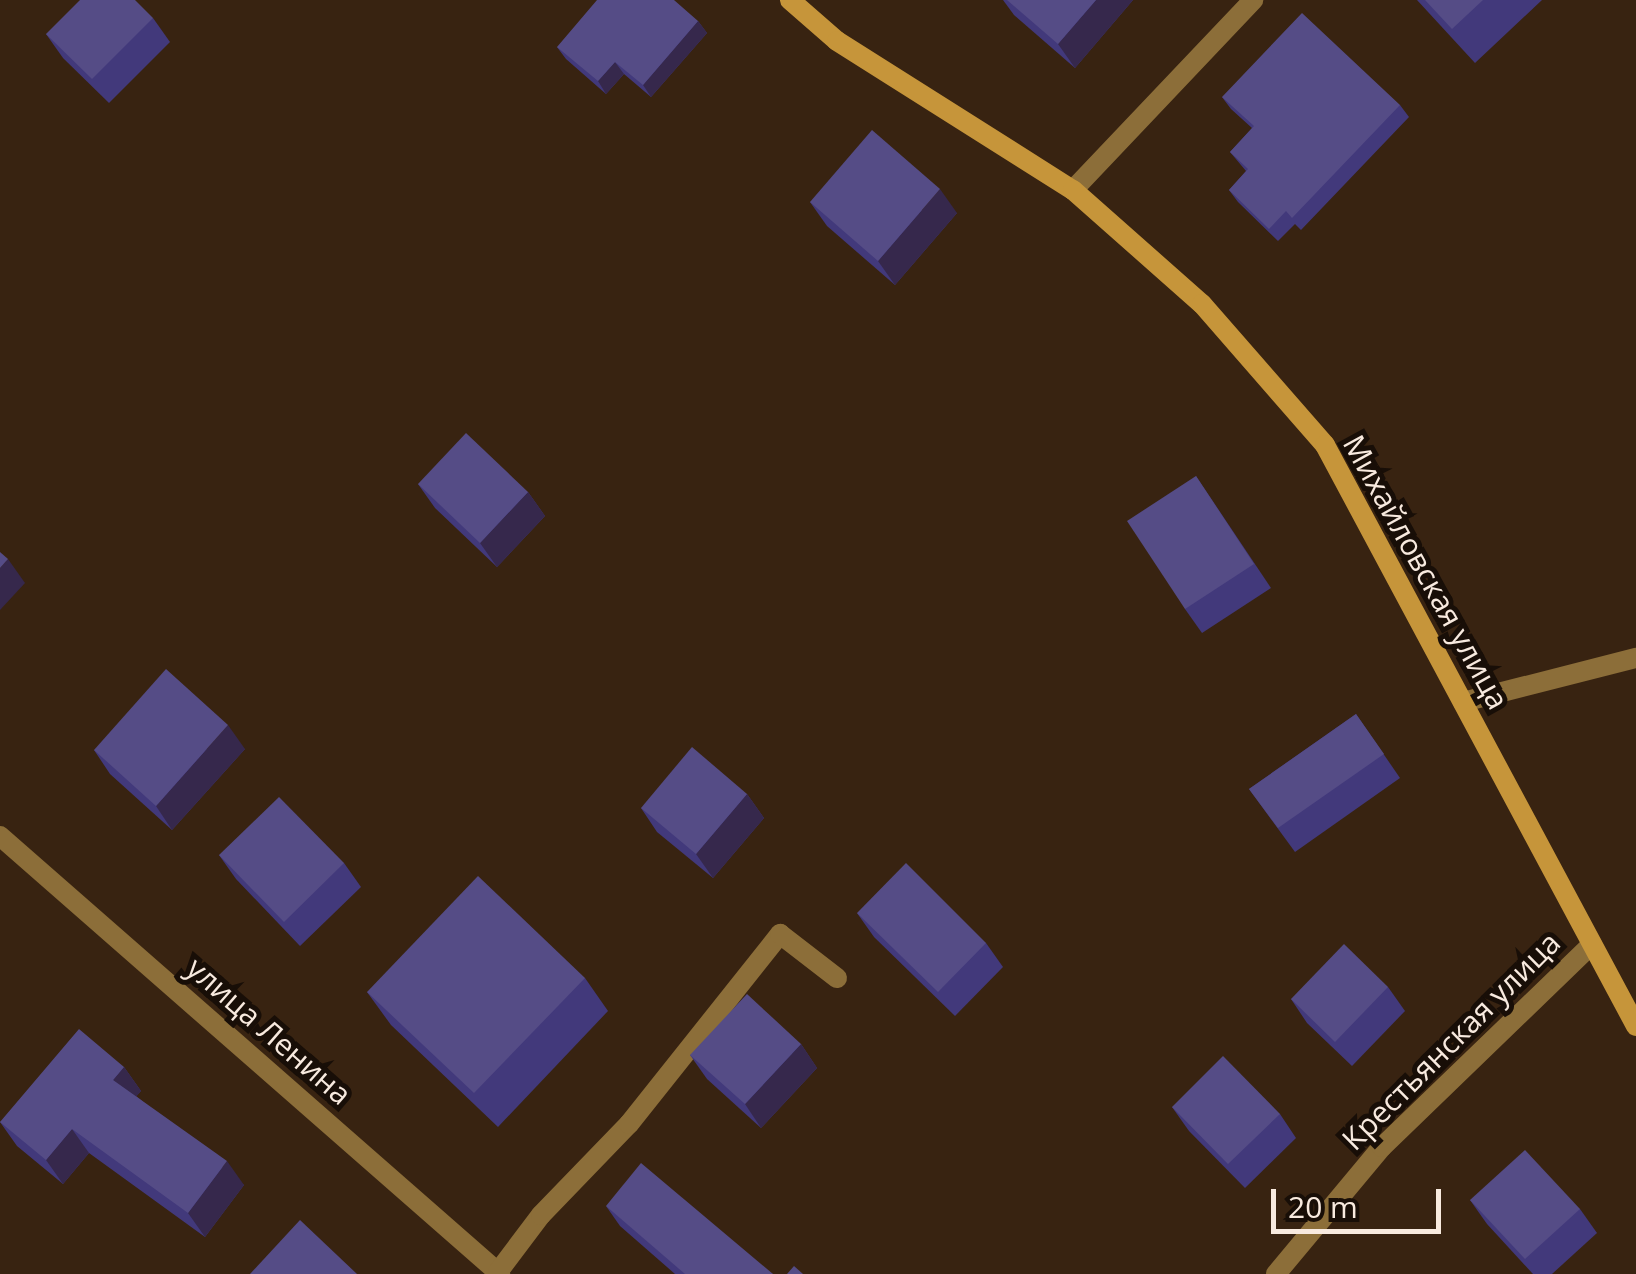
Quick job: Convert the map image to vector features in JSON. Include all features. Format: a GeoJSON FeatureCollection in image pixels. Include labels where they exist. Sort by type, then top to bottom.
{"type":"FeatureCollection","features":[{"type":"Feature","properties":{"kind":"street","name":"Михайловская улица"},"geometry":{"type":"LineString","coordinates":[[790,0],[837,41],[1072,190],[1202,304],[1325,445],[1636,1026]]}},
{"type":"Feature","properties":{"kind":"street"},"geometry":{"type":"LineString","coordinates":[[1072,190],[1253,0]]}},
{"type":"Feature","properties":{"kind":"street"},"geometry":{"type":"LineString","coordinates":[[1463,702],[1636,658]]}},
{"type":"Feature","properties":{"kind":"street","name":"улица Ленина"},"geometry":{"type":"LineString","coordinates":[[0,836],[499,1273],[540,1215],[629,1124],[780,934],[836,978]]}},
{"type":"Feature","properties":{"kind":"street","name":"Крестьянская улица"},"geometry":{"type":"LineString","coordinates":[[1276,1274],[1382,1147],[1592,944]]}},
{"type":"Feature","properties":{"kind":"building"},"geometry":{"type":"Polygon","coordinates":[[[80,0],[135,0],[153,18],[92,79],[46,34],[80,0]]]}},
{"type":"Feature","properties":{"kind":"building"},"geometry":{"type":"Polygon","coordinates":[[[597,0],[674,0],[698,21],[643,85],[615,62],[598,81],[557,47],[597,0]]]}},
{"type":"Feature","properties":{"kind":"building"},"geometry":{"type":"Polygon","coordinates":[[[1007,0],[1096,0],[1058,44],[1007,0]]]}},
{"type":"Feature","properties":{"kind":"building"},"geometry":{"type":"Polygon","coordinates":[[[1425,0],[1483,0],[1452,29],[1425,0]]]}},
{"type":"Feature","properties":{"kind":"building"},"geometry":{"type":"Polygon","coordinates":[[[1302,13],[1400,105],[1292,218],[1286,211],[1269,229],[1229,190],[1248,169],[1230,152],[1254,126],[1222,97],[1302,13]]]}},
{"type":"Feature","properties":{"kind":"building"},"geometry":{"type":"Polygon","coordinates":[[[872,130],[940,189],[878,261],[810,202],[872,130]]]}},
{"type":"Feature","properties":{"kind":"building"},"geometry":{"type":"Polygon","coordinates":[[[466,433],[528,492],[480,543],[418,484],[466,433]]]}},
{"type":"Feature","properties":{"kind":"building"},"geometry":{"type":"Polygon","coordinates":[[[1196,476],[1254,564],[1185,609],[1127,521],[1196,476]]]}},
{"type":"Feature","properties":{"kind":"building"},"geometry":{"type":"Polygon","coordinates":[[[0,552],[8,559],[0,568],[0,552]]]}},
{"type":"Feature","properties":{"kind":"building"},"geometry":{"type":"Polygon","coordinates":[[[166,669],[228,725],[156,806],[94,750],[166,669]]]}},
{"type":"Feature","properties":{"kind":"building"},"geometry":{"type":"Polygon","coordinates":[[[1356,714],[1384,754],[1278,828],[1249,789],[1356,714]]]}},
{"type":"Feature","properties":{"kind":"building"},"geometry":{"type":"Polygon","coordinates":[[[692,747],[747,794],[696,854],[641,808],[692,747]]]}},
{"type":"Feature","properties":{"kind":"building"},"geometry":{"type":"Polygon","coordinates":[[[279,797],[344,863],[284,922],[219,855],[279,797]]]}},
{"type":"Feature","properties":{"kind":"building"},"geometry":{"type":"Polygon","coordinates":[[[906,863],[986,943],[938,992],[857,913],[906,863]]]}},
{"type":"Feature","properties":{"kind":"building"},"geometry":{"type":"Polygon","coordinates":[[[478,876],[585,978],[474,1093],[367,992],[478,876]]]}},
{"type":"Feature","properties":{"kind":"building"},"geometry":{"type":"Polygon","coordinates":[[[1344,944],[1388,987],[1335,1042],[1291,999],[1344,944]]]}},
{"type":"Feature","properties":{"kind":"building"},"geometry":{"type":"Polygon","coordinates":[[[747,994],[801,1044],[745,1104],[690,1055],[747,994]]]}},
{"type":"Feature","properties":{"kind":"building"},"geometry":{"type":"Polygon","coordinates":[[[79,1029],[124,1067],[113,1080],[227,1161],[188,1213],[72,1129],[46,1160],[0,1122],[79,1029]]]}},
{"type":"Feature","properties":{"kind":"building"},"geometry":{"type":"Polygon","coordinates":[[[1223,1056],[1280,1114],[1228,1164],[1172,1107],[1223,1056]]]}},
{"type":"Feature","properties":{"kind":"building"},"geometry":{"type":"Polygon","coordinates":[[[1525,1150],[1580,1209],[1525,1259],[1470,1200],[1525,1150]]]}},
{"type":"Feature","properties":{"kind":"building"},"geometry":{"type":"Polygon","coordinates":[[[641,1163],[773,1274],[685,1274],[606,1206],[641,1163]]]}},
{"type":"Feature","properties":{"kind":"building"},"geometry":{"type":"Polygon","coordinates":[[[300,1220],[357,1274],[250,1274],[300,1220]]]}},
{"type":"Feature","properties":{"kind":"building"},"geometry":{"type":"Polygon","coordinates":[[[794,1266],[803,1274],[787,1274],[794,1266]]]}}]}
